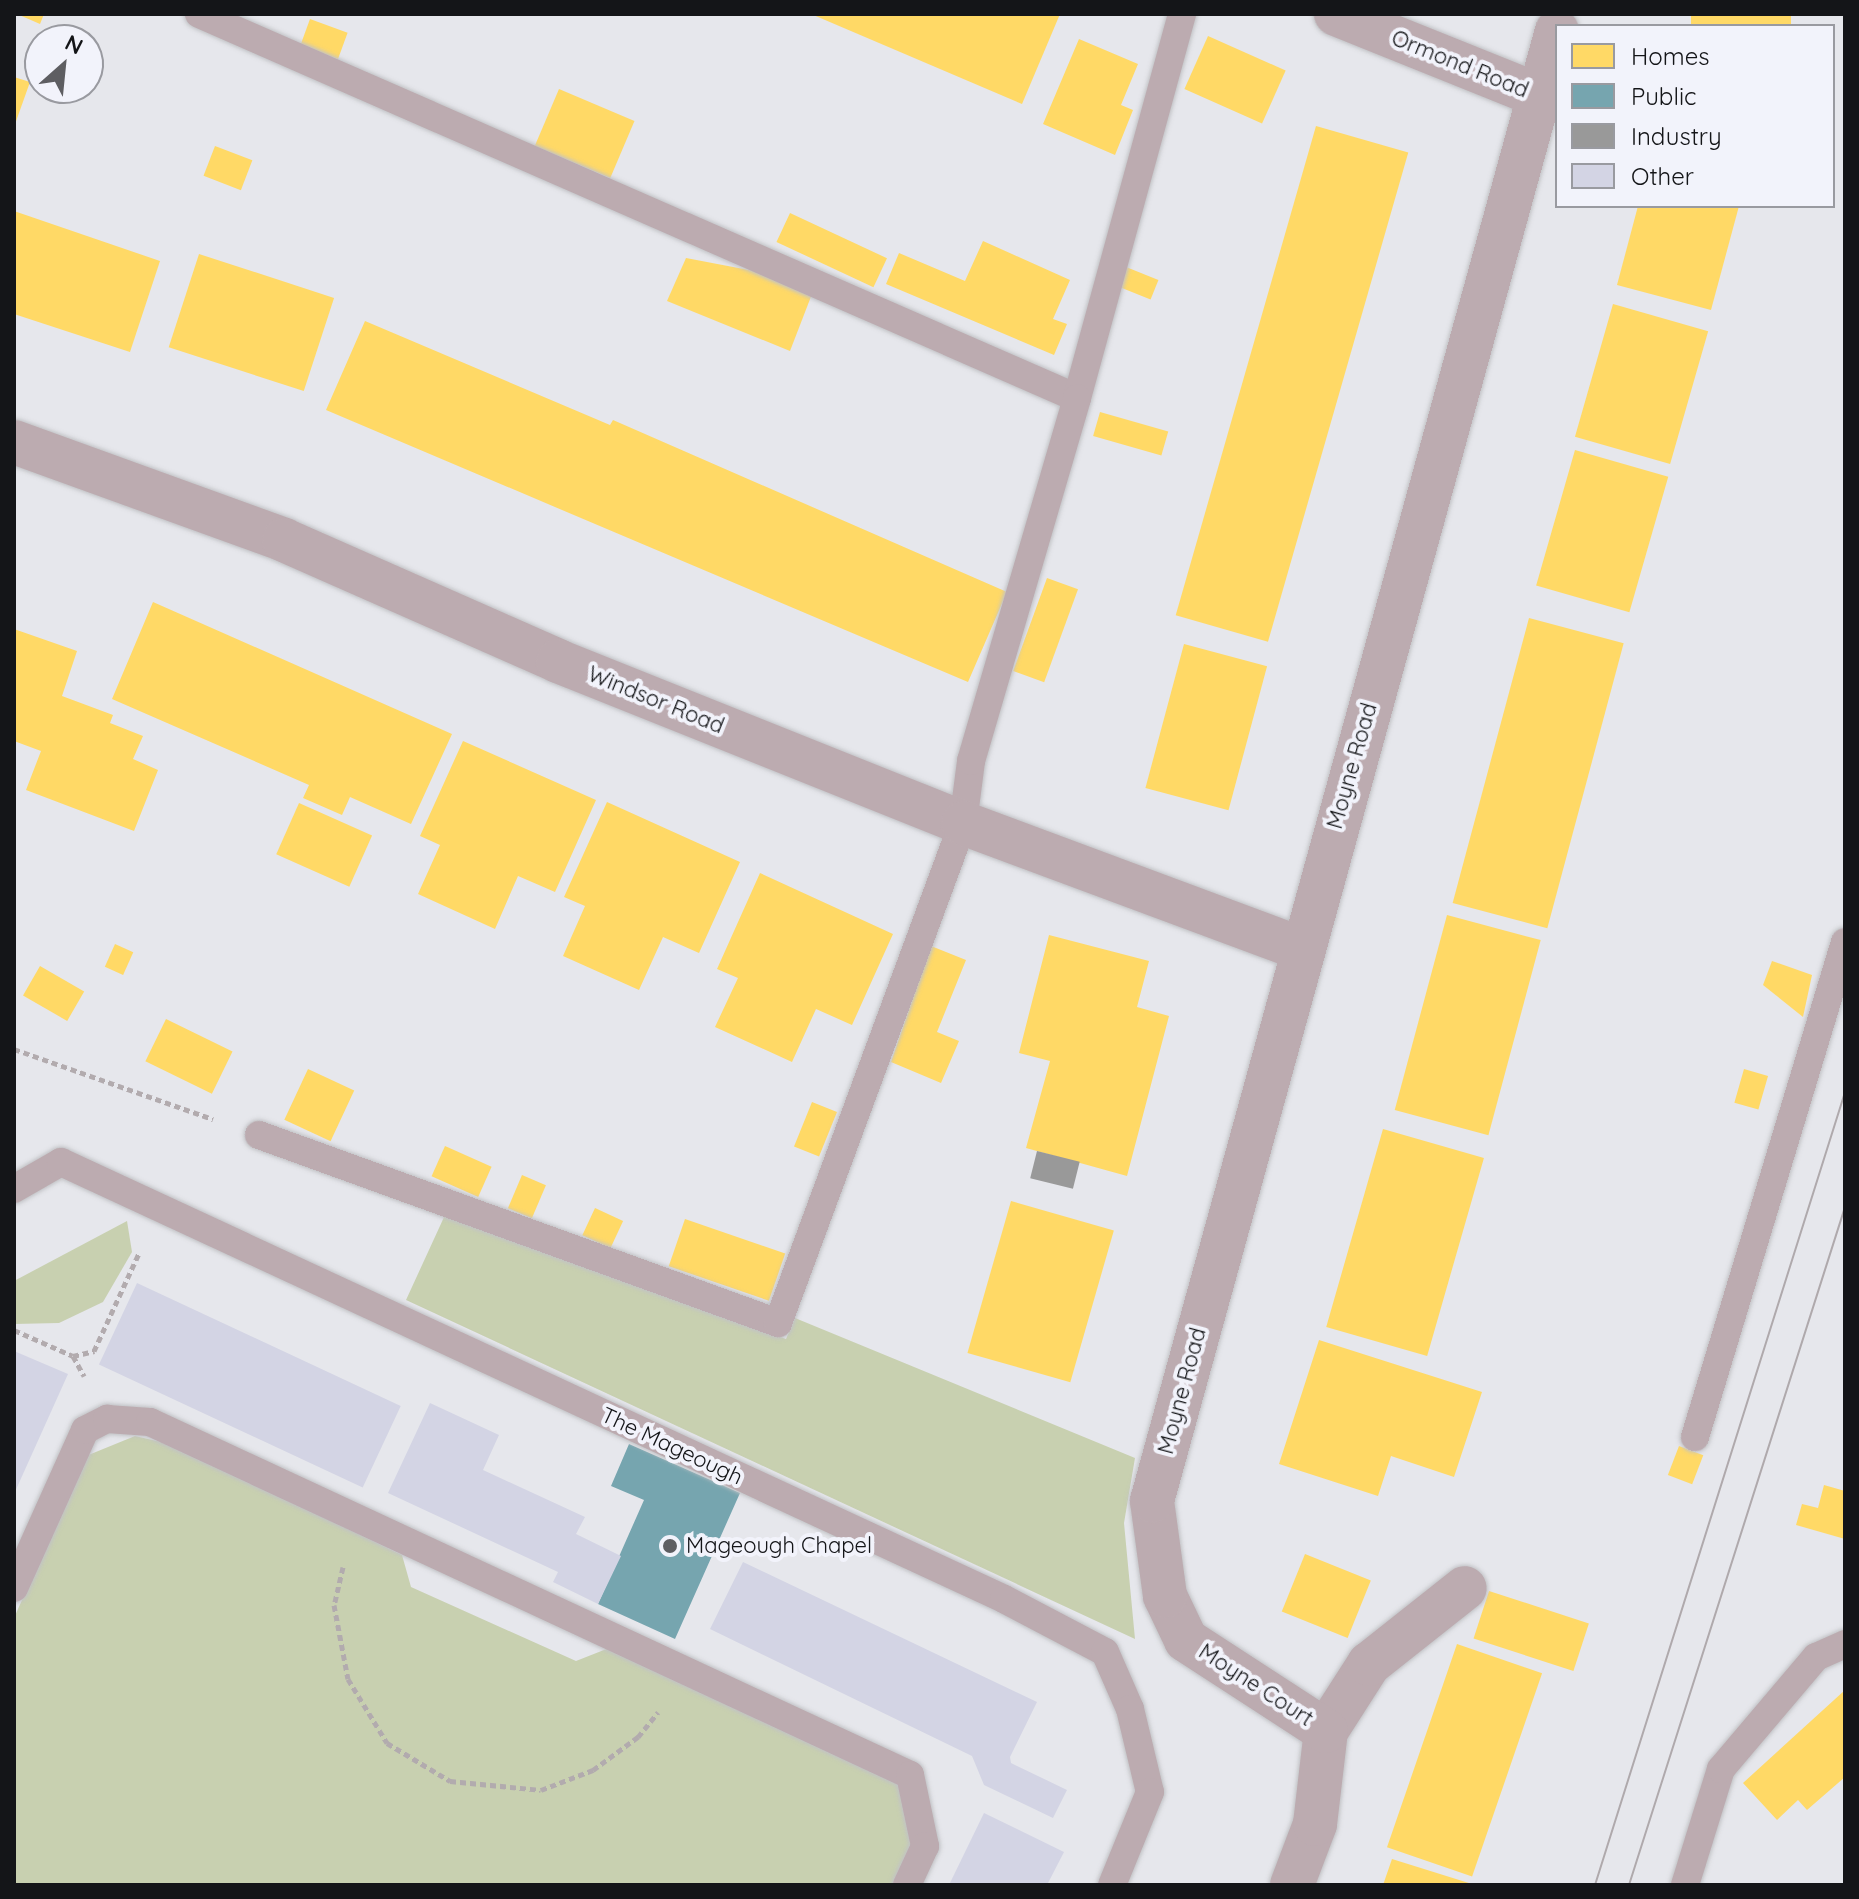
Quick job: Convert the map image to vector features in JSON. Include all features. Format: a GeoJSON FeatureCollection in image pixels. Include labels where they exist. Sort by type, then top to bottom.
{"type":"FeatureCollection","features":[{"type":"Feature","properties":{"kind":"street","name":"Ormond Road"},"geometry":{"type":"LineString","coordinates":[[1336,14],[1540,96]]}},
{"type":"Feature","properties":{"kind":"street","name":"Moyne Road"},"geometry":{"type":"LineString","coordinates":[[1152,1501],[1301,949],[1555,40]]}},
{"type":"Feature","properties":{"kind":"street","name":"Windsor Road"},"geometry":{"type":"LineString","coordinates":[[14,442],[284,540],[558,661],[963,823],[1301,949]]}},
{"type":"Feature","properties":{"kind":"street","name":"Moyne Court"},"geometry":{"type":"LineString","coordinates":[[1152,1501],[1165,1596],[1186,1640],[1326,1731]]}},
{"type":"Feature","properties":{"kind":"street","name":"Moyne Court"},"geometry":{"type":"LineString","coordinates":[[1292,1885],[1315,1824],[1326,1731],[1369,1664],[1465,1588]]}},
{"type":"Feature","properties":{"kind":"lane"},"geometry":{"type":"LineString","coordinates":[[199,14],[1077,398]]}},
{"type":"Feature","properties":{"kind":"lane"},"geometry":{"type":"LineString","coordinates":[[259,1135],[778,1323],[963,823],[971,761],[1077,398],[1182,14]]}},
{"type":"Feature","properties":{"kind":"lane"},"geometry":{"type":"LineString","coordinates":[[1695,1437],[1845,942]]}},
{"type":"Feature","properties":{"kind":"lane","name":"The Mageough"},"geometry":{"type":"LineString","coordinates":[[14,1189],[61,1162],[1004,1599],[1105,1652],[1130,1709],[1150,1792],[1112,1885]]}},
{"type":"Feature","properties":{"kind":"lane"},"geometry":{"type":"LineString","coordinates":[[14,1588],[85,1430],[107,1419],[150,1422],[910,1775],[925,1846],[907,1885]]}},
{"type":"Feature","properties":{"kind":"lane"},"geometry":{"type":"LineString","coordinates":[[1685,1885],[1721,1769],[1816,1657],[1845,1644]]}},
{"type":"Feature","properties":{"kind":"path"},"geometry":{"type":"LineString","coordinates":[[14,1049],[259,1135]]}},
{"type":"Feature","properties":{"kind":"path"},"geometry":{"type":"LineString","coordinates":[[14,1330],[73,1356],[94,1351],[160,1209]]}},
{"type":"Feature","properties":{"kind":"path"},"geometry":{"type":"LineString","coordinates":[[348,1556],[334,1605],[348,1679],[387,1743],[450,1781],[541,1790],[593,1770],[638,1737],[660,1710]]}},
{"type":"Feature","properties":{"kind":"green space"},"geometry":{"type":"Polygon","coordinates":[[[445,1215],[786,1339],[795,1318],[1135,1458],[1124,1523],[1135,1639],[406,1300],[445,1215]]]}},
{"type":"Feature","properties":{"kind":"green space"},"geometry":{"type":"Polygon","coordinates":[[[127,1221],[132,1252],[103,1302],[59,1323],[14,1324],[14,1281],[127,1221]]]}},
{"type":"Feature","properties":{"kind":"green space"},"geometry":{"type":"Polygon","coordinates":[[[135,1436],[170,1444],[402,1555],[411,1587],[576,1661],[609,1648],[892,1779],[904,1793],[912,1844],[892,1885],[14,1885],[14,1618],[86,1456],[135,1436]]]}},
{"type":"Feature","properties":{"kind":"building: Homes"},"geometry":{"type":"Polygon","coordinates":[[[17,14],[44,14],[40,24],[17,14]]]}},
{"type":"Feature","properties":{"kind":"building: Homes"},"geometry":{"type":"Polygon","coordinates":[[[811,14],[1060,14],[1022,104],[811,14]]]}},
{"type":"Feature","properties":{"kind":"building: Homes"},"geometry":{"type":"Polygon","coordinates":[[[1691,14],[1791,14],[1791,24],[1691,24],[1691,14]]]}},
{"type":"Feature","properties":{"kind":"building: Homes"},"geometry":{"type":"Polygon","coordinates":[[[310,19],[348,33],[338,59],[300,45],[310,19]]]}},
{"type":"Feature","properties":{"kind":"building: Homes"},"geometry":{"type":"Polygon","coordinates":[[[1208,36],[1286,71],[1262,124],[1184,89],[1208,36]]]}},
{"type":"Feature","properties":{"kind":"building: Homes"},"geometry":{"type":"Polygon","coordinates":[[[1079,39],[1138,64],[1121,105],[1133,110],[1115,155],[1043,124],[1079,39]]]}},
{"type":"Feature","properties":{"kind":"building: Homes"},"geometry":{"type":"Polygon","coordinates":[[[14,77],[24,80],[24,99],[14,127],[14,77]]]}},
{"type":"Feature","properties":{"kind":"building: Homes"},"geometry":{"type":"Polygon","coordinates":[[[559,89],[634,121],[610,178],[535,146],[559,89]]]}},
{"type":"Feature","properties":{"kind":"building: Homes"},"geometry":{"type":"Polygon","coordinates":[[[1316,126],[1408,152],[1268,642],[1176,615],[1316,126]]]}},
{"type":"Feature","properties":{"kind":"building: Homes"},"geometry":{"type":"Polygon","coordinates":[[[215,146],[252,160],[241,190],[204,176],[215,146]]]}},
{"type":"Feature","properties":{"kind":"building: Homes"},"geometry":{"type":"Polygon","coordinates":[[[1637,208],[1738,208],[1711,310],[1617,285],[1637,208]]]}},
{"type":"Feature","properties":{"kind":"building: Homes"},"geometry":{"type":"Polygon","coordinates":[[[14,211],[160,261],[130,352],[14,314],[14,211]]]}},
{"type":"Feature","properties":{"kind":"building: Homes"},"geometry":{"type":"Polygon","coordinates":[[[790,213],[887,258],[873,287],[776,242],[790,213]]]}},
{"type":"Feature","properties":{"kind":"building: Homes"},"geometry":{"type":"Polygon","coordinates":[[[983,241],[1070,280],[1053,319],[1067,324],[1054,355],[886,284],[899,253],[965,281],[983,241]]]}},
{"type":"Feature","properties":{"kind":"building: Homes"},"geometry":{"type":"Polygon","coordinates":[[[199,254],[334,298],[304,391],[169,347],[199,254]]]}},
{"type":"Feature","properties":{"kind":"building: Homes"},"geometry":{"type":"Polygon","coordinates":[[[686,258],[754,271],[812,294],[790,351],[667,301],[686,258]]]}},
{"type":"Feature","properties":{"kind":"building: Homes"},"geometry":{"type":"Polygon","coordinates":[[[1126,267],[1158,280],[1151,300],[1118,286],[1126,267]]]}},
{"type":"Feature","properties":{"kind":"building: Homes"},"geometry":{"type":"Polygon","coordinates":[[[1613,304],[1708,331],[1670,464],[1575,437],[1613,304]]]}},
{"type":"Feature","properties":{"kind":"building: Homes"},"geometry":{"type":"Polygon","coordinates":[[[365,321],[610,425],[613,420],[1007,592],[968,682],[326,410],[365,321]]]}},
{"type":"Feature","properties":{"kind":"building: Homes"},"geometry":{"type":"Polygon","coordinates":[[[1100,412],[1168,432],[1161,456],[1093,436],[1100,412]]]}},
{"type":"Feature","properties":{"kind":"building: Homes"},"geometry":{"type":"Polygon","coordinates":[[[1575,450],[1668,477],[1629,612],[1536,586],[1575,450]]]}},
{"type":"Feature","properties":{"kind":"building: Homes"},"geometry":{"type":"Polygon","coordinates":[[[1047,578],[1078,589],[1044,682],[1013,671],[1047,578]]]}},
{"type":"Feature","properties":{"kind":"building: Homes"},"geometry":{"type":"Polygon","coordinates":[[[153,602],[452,734],[411,824],[350,797],[342,815],[303,798],[309,785],[112,699],[153,602]]]}},
{"type":"Feature","properties":{"kind":"building: Homes"},"geometry":{"type":"Polygon","coordinates":[[[1529,618],[1624,643],[1547,928],[1453,903],[1529,618]]]}},
{"type":"Feature","properties":{"kind":"building: Homes"},"geometry":{"type":"Polygon","coordinates":[[[14,629],[77,651],[62,696],[113,715],[110,723],[143,736],[133,759],[158,770],[134,831],[26,790],[41,751],[14,741],[14,629]]]}},
{"type":"Feature","properties":{"kind":"building: Homes"},"geometry":{"type":"Polygon","coordinates":[[[1184,644],[1267,666],[1229,810],[1145,788],[1184,644]]]}},
{"type":"Feature","properties":{"kind":"building: Homes"},"geometry":{"type":"Polygon","coordinates":[[[463,741],[596,800],[555,892],[518,876],[495,929],[418,894],[440,845],[420,836],[463,741]]]}},
{"type":"Feature","properties":{"kind":"building: Homes"},"geometry":{"type":"Polygon","coordinates":[[[607,802],[740,862],[699,953],[663,937],[639,990],[563,956],[585,906],[564,897],[607,802]]]}},
{"type":"Feature","properties":{"kind":"building: Homes"},"geometry":{"type":"Polygon","coordinates":[[[299,803],[372,836],[349,887],[276,854],[299,803]]]}},
{"type":"Feature","properties":{"kind":"building: Homes"},"geometry":{"type":"Polygon","coordinates":[[[760,873],[893,934],[852,1025],[816,1009],[792,1062],[715,1027],[738,978],[717,969],[760,873]]]}},
{"type":"Feature","properties":{"kind":"building: Homes"},"geometry":{"type":"Polygon","coordinates":[[[1447,915],[1541,940],[1488,1135],[1395,1110],[1447,915]]]}},
{"type":"Feature","properties":{"kind":"building: Homes"},"geometry":{"type":"Polygon","coordinates":[[[1049,935],[1149,961],[1137,1007],[1169,1016],[1127,1176],[1026,1148],[1050,1061],[1019,1053],[1049,935]]]}},
{"type":"Feature","properties":{"kind":"building: Homes"},"geometry":{"type":"Polygon","coordinates":[[[115,944],[133,952],[123,975],[105,967],[115,944]]]}},
{"type":"Feature","properties":{"kind":"building: Homes"},"geometry":{"type":"Polygon","coordinates":[[[931,946],[966,960],[937,1032],[959,1041],[941,1083],[891,1062],[931,946]]]}},
{"type":"Feature","properties":{"kind":"building: Homes"},"geometry":{"type":"Polygon","coordinates":[[[1772,961],[1812,975],[1803,1017],[1763,985],[1772,961]]]}},
{"type":"Feature","properties":{"kind":"building: Homes"},"geometry":{"type":"Polygon","coordinates":[[[40,966],[84,992],[67,1021],[23,995],[40,966]]]}},
{"type":"Feature","properties":{"kind":"building: Homes"},"geometry":{"type":"Polygon","coordinates":[[[166,1019],[233,1051],[212,1094],[145,1061],[166,1019]]]}},
{"type":"Feature","properties":{"kind":"building: Homes"},"geometry":{"type":"Polygon","coordinates":[[[308,1069],[354,1091],[331,1141],[284,1120],[308,1069]]]}},
{"type":"Feature","properties":{"kind":"building: Homes"},"geometry":{"type":"Polygon","coordinates":[[[1744,1069],[1768,1076],[1758,1110],[1734,1103],[1744,1069]]]}},
{"type":"Feature","properties":{"kind":"building: Homes"},"geometry":{"type":"Polygon","coordinates":[[[812,1102],[837,1112],[819,1157],[794,1147],[812,1102]]]}},
{"type":"Feature","properties":{"kind":"building: Homes"},"geometry":{"type":"Polygon","coordinates":[[[1383,1129],[1484,1158],[1427,1356],[1326,1327],[1383,1129]]]}},
{"type":"Feature","properties":{"kind":"building: Homes"},"geometry":{"type":"Polygon","coordinates":[[[445,1146],[492,1167],[478,1197],[432,1176],[445,1146]]]}},
{"type":"Feature","properties":{"kind":"building: Homes"},"geometry":{"type":"Polygon","coordinates":[[[522,1175],[546,1185],[532,1218],[508,1208],[522,1175]]]}},
{"type":"Feature","properties":{"kind":"building: Homes"},"geometry":{"type":"Polygon","coordinates":[[[1011,1201],[1114,1230],[1070,1382],[967,1353],[1011,1201]]]}},
{"type":"Feature","properties":{"kind":"building: Homes"},"geometry":{"type":"Polygon","coordinates":[[[595,1208],[623,1221],[610,1248],[582,1235],[595,1208]]]}},
{"type":"Feature","properties":{"kind":"building: Homes"},"geometry":{"type":"Polygon","coordinates":[[[685,1219],[785,1254],[769,1301],[669,1266],[685,1219]]]}},
{"type":"Feature","properties":{"kind":"building: Homes"},"geometry":{"type":"Polygon","coordinates":[[[1319,1340],[1482,1392],[1454,1477],[1391,1456],[1378,1496],[1279,1464],[1319,1340]]]}},
{"type":"Feature","properties":{"kind":"building: Homes"},"geometry":{"type":"Polygon","coordinates":[[[1679,1446],[1703,1455],[1692,1484],[1668,1475],[1679,1446]]]}},
{"type":"Feature","properties":{"kind":"building: Homes"},"geometry":{"type":"Polygon","coordinates":[[[1824,1485],[1845,1491],[1845,1539],[1796,1525],[1802,1504],[1818,1508],[1824,1485]]]}},
{"type":"Feature","properties":{"kind":"building: Homes"},"geometry":{"type":"Polygon","coordinates":[[[1305,1554],[1371,1581],[1348,1638],[1282,1611],[1305,1554]]]}},
{"type":"Feature","properties":{"kind":"building: Homes"},"geometry":{"type":"Polygon","coordinates":[[[1489,1591],[1589,1623],[1573,1671],[1474,1639],[1489,1591]]]}},
{"type":"Feature","properties":{"kind":"building: Homes"},"geometry":{"type":"Polygon","coordinates":[[[1457,1644],[1542,1673],[1472,1877],[1387,1847],[1457,1644]]]}},
{"type":"Feature","properties":{"kind":"building: Homes"},"geometry":{"type":"Polygon","coordinates":[[[1845,1690],[1845,1777],[1807,1810],[1798,1800],[1777,1820],[1743,1783],[1845,1690]]]}},
{"type":"Feature","properties":{"kind":"building: Homes"},"geometry":{"type":"Polygon","coordinates":[[[1392,1859],[1472,1884],[1472,1885],[1383,1885],[1392,1859]]]}},
{"type":"Feature","properties":{"kind":"building: Public","name":"Mageough Chapel"},"geometry":{"type":"Polygon","coordinates":[[[629,1444],[740,1493],[675,1639],[598,1604],[644,1500],[611,1486],[629,1444]]]}},
{"type":"Feature","properties":{"kind":"building: Industry"},"geometry":{"type":"Polygon","coordinates":[[[1037,1151],[1080,1162],[1073,1189],[1030,1178],[1037,1151]]]}},
{"type":"Feature","properties":{"kind":"building: Other"},"geometry":{"type":"Polygon","coordinates":[[[137,1283],[401,1406],[363,1488],[99,1365],[137,1283]]]}},
{"type":"Feature","properties":{"kind":"building: Other"},"geometry":{"type":"Polygon","coordinates":[[[14,1351],[68,1374],[14,1494],[14,1351]]]}},
{"type":"Feature","properties":{"kind":"building: Other"},"geometry":{"type":"Polygon","coordinates":[[[430,1403],[499,1435],[483,1470],[585,1517],[576,1534],[621,1556],[598,1604],[553,1582],[558,1572],[388,1493],[430,1403]]]}},
{"type":"Feature","properties":{"kind":"building: Other"},"geometry":{"type":"Polygon","coordinates":[[[743,1562],[1037,1702],[1010,1757],[1011,1763],[1067,1790],[1053,1818],[984,1785],[972,1756],[710,1629],[743,1562]]]}},
{"type":"Feature","properties":{"kind":"building: Other"},"geometry":{"type":"Polygon","coordinates":[[[984,1813],[1064,1852],[1047,1885],[949,1885],[984,1813]]]}},
{"type":"Feature","properties":{"kind":"tram line"},"geometry":{"type":"LineString","coordinates":[[1595,1885],[1845,1092]]}},
{"type":"Feature","properties":{"kind":"tram line"},"geometry":{"type":"LineString","coordinates":[[1629,1885],[1845,1207]]}},
{"type":"Feature","properties":{"kind":"place","name":"Mageough Chapel"},"geometry":{"type":"Point","coordinates":[670,1546]}}]}
